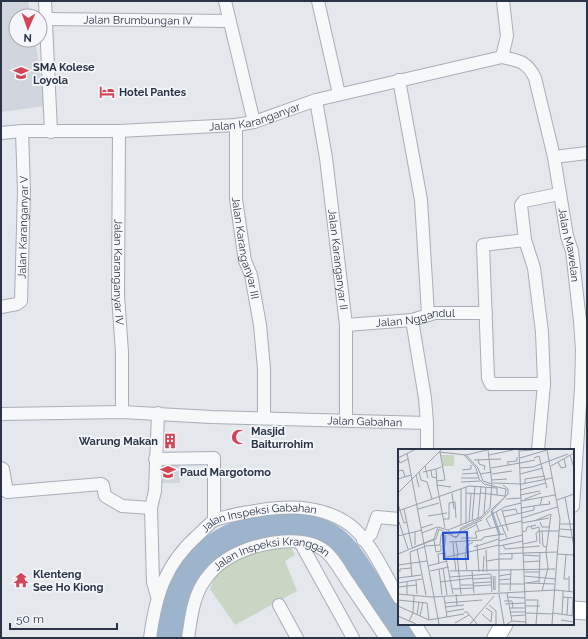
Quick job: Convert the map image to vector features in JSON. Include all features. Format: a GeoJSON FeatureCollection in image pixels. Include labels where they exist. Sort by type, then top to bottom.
{"type":"FeatureCollection","features":[{"type":"Feature","properties":{"kind":"street"},"geometry":{"type":"LineString","coordinates":[[225,1],[228,20],[254,122]]}},
{"type":"Feature","properties":{"kind":"street"},"geometry":{"type":"LineString","coordinates":[[318,1],[339,94]]}},
{"type":"Feature","properties":{"kind":"street"},"geometry":{"type":"LineString","coordinates":[[502,57],[506,36],[503,1]]}},
{"type":"Feature","properties":{"kind":"street","name":"Jalan Brumbungan IV"},"geometry":{"type":"LineString","coordinates":[[48,19],[228,20]]}},
{"type":"Feature","properties":{"kind":"street"},"geometry":{"type":"LineString","coordinates":[[48,47],[51,132]]}},
{"type":"Feature","properties":{"kind":"street","name":"Jalan Karanganyar"},"geometry":{"type":"LineString","coordinates":[[1,133],[22,131],[119,131],[236,125],[254,122],[316,100],[339,94],[502,57]]}},
{"type":"Feature","properties":{"kind":"street","name":"Jalan Mawelan"},"geometry":{"type":"LineString","coordinates":[[502,57],[525,63],[531,69],[536,78],[554,158],[567,236],[572,251],[582,350],[574,489]]}},
{"type":"Feature","properties":{"kind":"street"},"geometry":{"type":"LineString","coordinates":[[400,80],[421,200],[428,314]]}},
{"type":"Feature","properties":{"kind":"street","name":"Jalan Karanganyar II"},"geometry":{"type":"LineString","coordinates":[[316,100],[326,158],[346,325],[346,419]]}},
{"type":"Feature","properties":{"kind":"street","name":"Jalan Karanganyar III"},"geometry":{"type":"LineString","coordinates":[[236,125],[236,199],[245,261],[251,275],[260,325],[264,369],[264,418]]}},
{"type":"Feature","properties":{"kind":"street","name":"Jalan Karanganyar V"},"geometry":{"type":"LineString","coordinates":[[1,307],[17,304],[21,301],[24,192],[22,131]]}},
{"type":"Feature","properties":{"kind":"street","name":"Jalan Karanganyar IV"},"geometry":{"type":"LineString","coordinates":[[119,131],[118,296],[122,352],[122,412]]}},
{"type":"Feature","properties":{"kind":"street"},"geometry":{"type":"LineString","coordinates":[[554,158],[587,153]]}},
{"type":"Feature","properties":{"kind":"street"},"geometry":{"type":"LineString","coordinates":[[538,449],[544,384],[539,297],[534,268],[525,240],[521,205],[522,202],[559,194]]}},
{"type":"Feature","properties":{"kind":"street"},"geometry":{"type":"LineString","coordinates":[[525,240],[483,245],[487,366],[490,383],[530,385],[544,384]]}},
{"type":"Feature","properties":{"kind":"street","name":"Jalan Nggandul"},"geometry":{"type":"LineString","coordinates":[[346,325],[412,320],[428,314],[486,313]]}},
{"type":"Feature","properties":{"kind":"street"},"geometry":{"type":"LineString","coordinates":[[412,320],[415,344],[420,362],[427,423],[426,449]]}},
{"type":"Feature","properties":{"kind":"street","name":"Jalan Gabahan"},"geometry":{"type":"LineString","coordinates":[[1,414],[122,412],[427,423]]}},
{"type":"Feature","properties":{"kind":"street"},"geometry":{"type":"LineString","coordinates":[[157,596],[153,582],[151,508],[155,492],[155,459],[158,413]]}},
{"type":"Feature","properties":{"kind":"street"},"geometry":{"type":"LineString","coordinates":[[155,459],[214,458],[214,520]]}},
{"type":"Feature","properties":{"kind":"street"},"geometry":{"type":"LineString","coordinates":[[1,468],[3,469],[7,492],[101,484],[104,487],[105,496],[122,506],[151,508]]}},
{"type":"Feature","properties":{"kind":"street","name":"Jalan Inspeksi Gabahan"},"geometry":{"type":"LineString","coordinates":[[150,638],[157,596],[163,582],[180,554],[191,541],[214,520],[271,508],[293,507],[319,510],[350,525],[364,540],[398,596]]}},
{"type":"Feature","properties":{"kind":"street"},"geometry":{"type":"LineString","coordinates":[[364,540],[371,534],[377,517],[398,519]]}},
{"type":"Feature","properties":{"kind":"street","name":"Jalan Inspeksi Kranggan"},"geometry":{"type":"LineString","coordinates":[[188,638],[198,590],[215,567],[239,553],[260,546],[280,542],[300,542],[316,546],[332,558],[386,638]]}},
{"type":"Feature","properties":{"kind":"street"},"geometry":{"type":"LineString","coordinates":[[300,542],[353,638]]}},
{"type":"Feature","properties":{"kind":"street"},"geometry":{"type":"LineString","coordinates":[[279,605],[297,638]]}},
{"type":"Feature","properties":{"kind":"street"},"geometry":{"type":"LineString","coordinates":[[574,610],[587,611]]}},
{"type":"Feature","properties":{"kind":"street"},"geometry":{"type":"LineString","coordinates":[[416,625],[424,638]]}},
{"type":"Feature","properties":{"kind":"street"},"geometry":{"type":"LineString","coordinates":[[496,638],[503,625]]}},
{"type":"Feature","properties":{"kind":"shaded area","name":"SMA Kolese Loyola"},"geometry":{"type":"Polygon","coordinates":[[[1,1],[28,1],[29,8],[8,8],[8,48],[36,48],[46,106],[1,112],[1,1]]]}},
{"type":"Feature","properties":{"kind":"shaded area","name":"Paud Margotomo"},"geometry":{"type":"Polygon","coordinates":[[[156,462],[180,462],[180,483],[156,483],[156,462]]]}},
{"type":"Feature","properties":{"kind":"green space"},"geometry":{"type":"Polygon","coordinates":[[[291,547],[295,555],[285,561],[297,591],[235,625],[210,589],[215,578],[232,562],[243,557],[268,550],[291,547]]]}},
{"type":"Feature","properties":{"kind":"water"},"geometry":{"type":"Polygon","coordinates":[[[290,512],[308,515],[335,524],[345,532],[363,552],[393,597],[398,607],[398,625],[409,625],[417,638],[392,638],[322,543],[306,537],[279,536],[265,538],[236,547],[223,554],[213,562],[202,579],[184,638],[155,638],[161,602],[167,586],[184,558],[195,546],[221,527],[237,520],[262,514],[290,512]]]}},
{"type":"Feature","properties":{"kind":"place","name":"SMA Kolese Loyola"},"geometry":{"type":"Point","coordinates":[21,73]}},
{"type":"Feature","properties":{"kind":"place","name":"Hotel Pantes"},"geometry":{"type":"Point","coordinates":[107,92]}},
{"type":"Feature","properties":{"kind":"place","name":"Masjid Baiturrohim"},"geometry":{"type":"Point","coordinates":[239,437]}},
{"type":"Feature","properties":{"kind":"place","name":"Warung Makan"},"geometry":{"type":"Point","coordinates":[170,441]}},
{"type":"Feature","properties":{"kind":"place","name":"Paud Margotomo"},"geometry":{"type":"Point","coordinates":[168,472]}},
{"type":"Feature","properties":{"kind":"place","name":"Klenteng See Ho Kiong"},"geometry":{"type":"Point","coordinates":[21,580]}}]}
